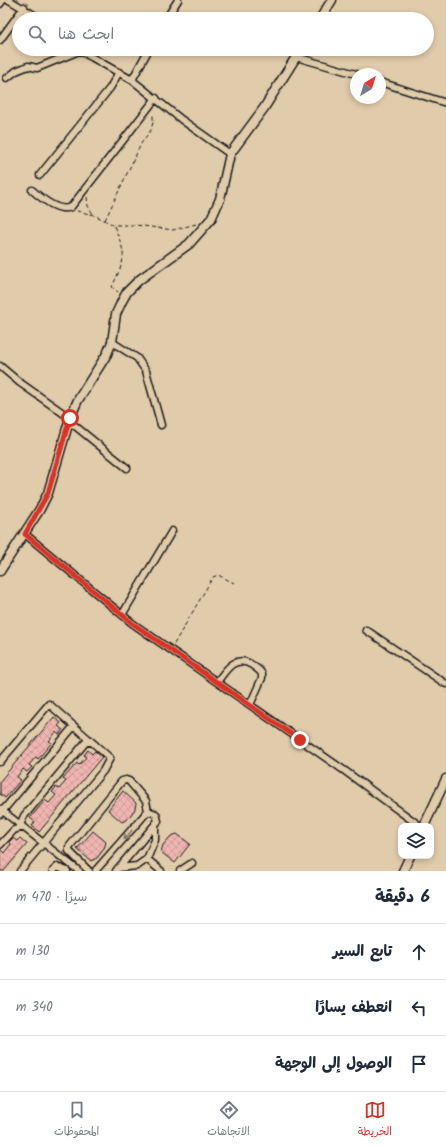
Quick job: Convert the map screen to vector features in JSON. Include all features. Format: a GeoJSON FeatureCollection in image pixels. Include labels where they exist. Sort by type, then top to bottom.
{"type":"FeatureCollection","features":[{"type":"Feature","properties":{"kind":"main road"},"geometry":{"type":"LineString","coordinates":[[324,12],[330,1]]}},
{"type":"Feature","properties":{"kind":"main road"},"geometry":{"type":"LineString","coordinates":[[0,571],[25,534],[48,493],[70,419],[112,342],[116,314],[124,297],[139,280],[189,244],[210,221],[220,200],[230,154],[264,108],[296,57]]}},
{"type":"Feature","properties":{"kind":"main road"},"geometry":{"type":"LineString","coordinates":[[425,823],[446,779]]}},
{"type":"Feature","properties":{"kind":"main road"},"geometry":{"type":"LineString","coordinates":[[402,871],[408,859]]}},
{"type":"Feature","properties":{"kind":"street"},"geometry":{"type":"LineString","coordinates":[[0,4],[3,0]]}},
{"type":"Feature","properties":{"kind":"street"},"geometry":{"type":"LineString","coordinates":[[9,0],[31,12]]}},
{"type":"Feature","properties":{"kind":"street"},"geometry":{"type":"LineString","coordinates":[[170,12],[178,0]]}},
{"type":"Feature","properties":{"kind":"street"},"geometry":{"type":"LineString","coordinates":[[20,12],[24,7]]}},
{"type":"Feature","properties":{"kind":"street"},"geometry":{"type":"LineString","coordinates":[[0,40],[12,24]]}},
{"type":"Feature","properties":{"kind":"street"},"geometry":{"type":"LineString","coordinates":[[7,78],[16,71],[28,66],[37,68],[64,56]]}},
{"type":"Feature","properties":{"kind":"street"},"geometry":{"type":"LineString","coordinates":[[89,56],[132,80],[154,99],[230,154]]}},
{"type":"Feature","properties":{"kind":"street"},"geometry":{"type":"LineString","coordinates":[[132,80],[145,56]]}},
{"type":"Feature","properties":{"kind":"street"},"geometry":{"type":"LineString","coordinates":[[296,57],[350,72]]}},
{"type":"Feature","properties":{"kind":"street"},"geometry":{"type":"LineString","coordinates":[[40,175],[110,88],[119,72]]}},
{"type":"Feature","properties":{"kind":"street"},"geometry":{"type":"LineString","coordinates":[[386,84],[446,103]]}},
{"type":"Feature","properties":{"kind":"street"},"geometry":{"type":"LineString","coordinates":[[32,190],[58,208],[67,209],[71,207],[154,99]]}},
{"type":"Feature","properties":{"kind":"street"},"geometry":{"type":"LineString","coordinates":[[112,342],[137,358],[146,371],[161,424]]}},
{"type":"Feature","properties":{"kind":"street"},"geometry":{"type":"LineString","coordinates":[[0,366],[19,382],[70,419],[127,468]]}},
{"type":"Feature","properties":{"kind":"street"},"geometry":{"type":"LineString","coordinates":[[122,615],[172,531]]}},
{"type":"Feature","properties":{"kind":"street"},"geometry":{"type":"LineString","coordinates":[[25,534],[122,615],[345,771],[416,823]]}},
{"type":"Feature","properties":{"kind":"street"},"geometry":{"type":"LineString","coordinates":[[366,630],[446,684]]}},
{"type":"Feature","properties":{"kind":"street"},"geometry":{"type":"LineString","coordinates":[[217,682],[232,663],[241,661],[260,670],[262,678],[250,705]]}},
{"type":"Feature","properties":{"kind":"street"},"geometry":{"type":"LineString","coordinates":[[0,762],[49,704],[110,758],[103,771],[20,871]]}},
{"type":"Feature","properties":{"kind":"street"},"geometry":{"type":"LineString","coordinates":[[74,726],[1,812],[79,871]]}},
{"type":"Feature","properties":{"kind":"street"},"geometry":{"type":"LineString","coordinates":[[0,845],[9,834],[21,826],[24,816],[85,743],[91,741]]}},
{"type":"Feature","properties":{"kind":"street"},"geometry":{"type":"LineString","coordinates":[[122,781],[129,781],[146,801],[148,811],[93,871],[69,851],[69,847],[122,781]]}},
{"type":"Feature","properties":{"kind":"street"},"geometry":{"type":"LineString","coordinates":[[117,870],[138,866],[148,859],[155,840],[156,824],[158,821],[156,814],[148,811]]}},
{"type":"Feature","properties":{"kind":"street"},"geometry":{"type":"LineString","coordinates":[[117,870],[156,824]]}},
{"type":"Feature","properties":{"kind":"street"},"geometry":{"type":"LineString","coordinates":[[148,859],[161,871]]}},
{"type":"Feature","properties":{"kind":"street"},"geometry":{"type":"LineString","coordinates":[[180,871],[192,863]]}},
{"type":"Feature","properties":{"kind":"street"},"geometry":{"type":"LineString","coordinates":[[53,871],[57,867],[67,871]]}},
{"type":"Feature","properties":{"kind":"path"},"geometry":{"type":"LineString","coordinates":[[105,220],[142,142],[151,130],[153,122],[154,99]]}},
{"type":"Feature","properties":{"kind":"path"},"geometry":{"type":"LineString","coordinates":[[89,182],[88,206],[94,215]]}},
{"type":"Feature","properties":{"kind":"path"},"geometry":{"type":"LineString","coordinates":[[67,209],[94,215],[114,225],[136,225],[173,230],[210,221]]}},
{"type":"Feature","properties":{"kind":"path"},"geometry":{"type":"LineString","coordinates":[[114,225],[124,252],[122,264],[112,287],[124,297]]}},
{"type":"Feature","properties":{"kind":"path"},"geometry":{"type":"LineString","coordinates":[[171,650],[213,577],[218,575],[234,583]]}},
{"type":"Feature","properties":{"kind":"building"},"geometry":{"type":"Polygon","coordinates":[[[54,717],[61,723],[58,726],[63,730],[59,735],[56,732],[49,741],[52,743],[38,759],[36,757],[29,765],[32,767],[27,772],[23,769],[17,777],[21,780],[5,798],[0,794],[0,781],[54,717]]]}},
{"type":"Feature","properties":{"kind":"building"},"geometry":{"type":"Polygon","coordinates":[[[88,750],[92,754],[95,751],[102,757],[39,832],[32,826],[35,822],[30,818],[45,800],[49,803],[56,795],[52,792],[56,787],[59,789],[66,781],[63,779],[77,763],[79,765],[86,757],[84,755],[88,750]]]}},
{"type":"Feature","properties":{"kind":"building"},"geometry":{"type":"Polygon","coordinates":[[[123,791],[136,803],[135,809],[128,819],[122,822],[108,810],[123,791]]]}},
{"type":"Feature","properties":{"kind":"building"},"geometry":{"type":"Polygon","coordinates":[[[93,831],[106,842],[104,849],[97,858],[91,861],[77,849],[93,831]]]}},
{"type":"Feature","properties":{"kind":"building"},"geometry":{"type":"Polygon","coordinates":[[[177,834],[190,844],[175,863],[161,852],[163,845],[171,836],[177,834]]]}},
{"type":"Feature","properties":{"kind":"building"},"geometry":{"type":"Polygon","coordinates":[[[13,838],[17,841],[20,838],[27,844],[4,871],[0,871],[0,849],[4,853],[11,844],[9,842],[13,838]]]}},
{"type":"Feature","properties":{"kind":"route"},"geometry":{"type":"LineString","coordinates":[[70,418],[48,493],[40,510],[25,534],[56,558],[132,623],[300,740]]}}]}
